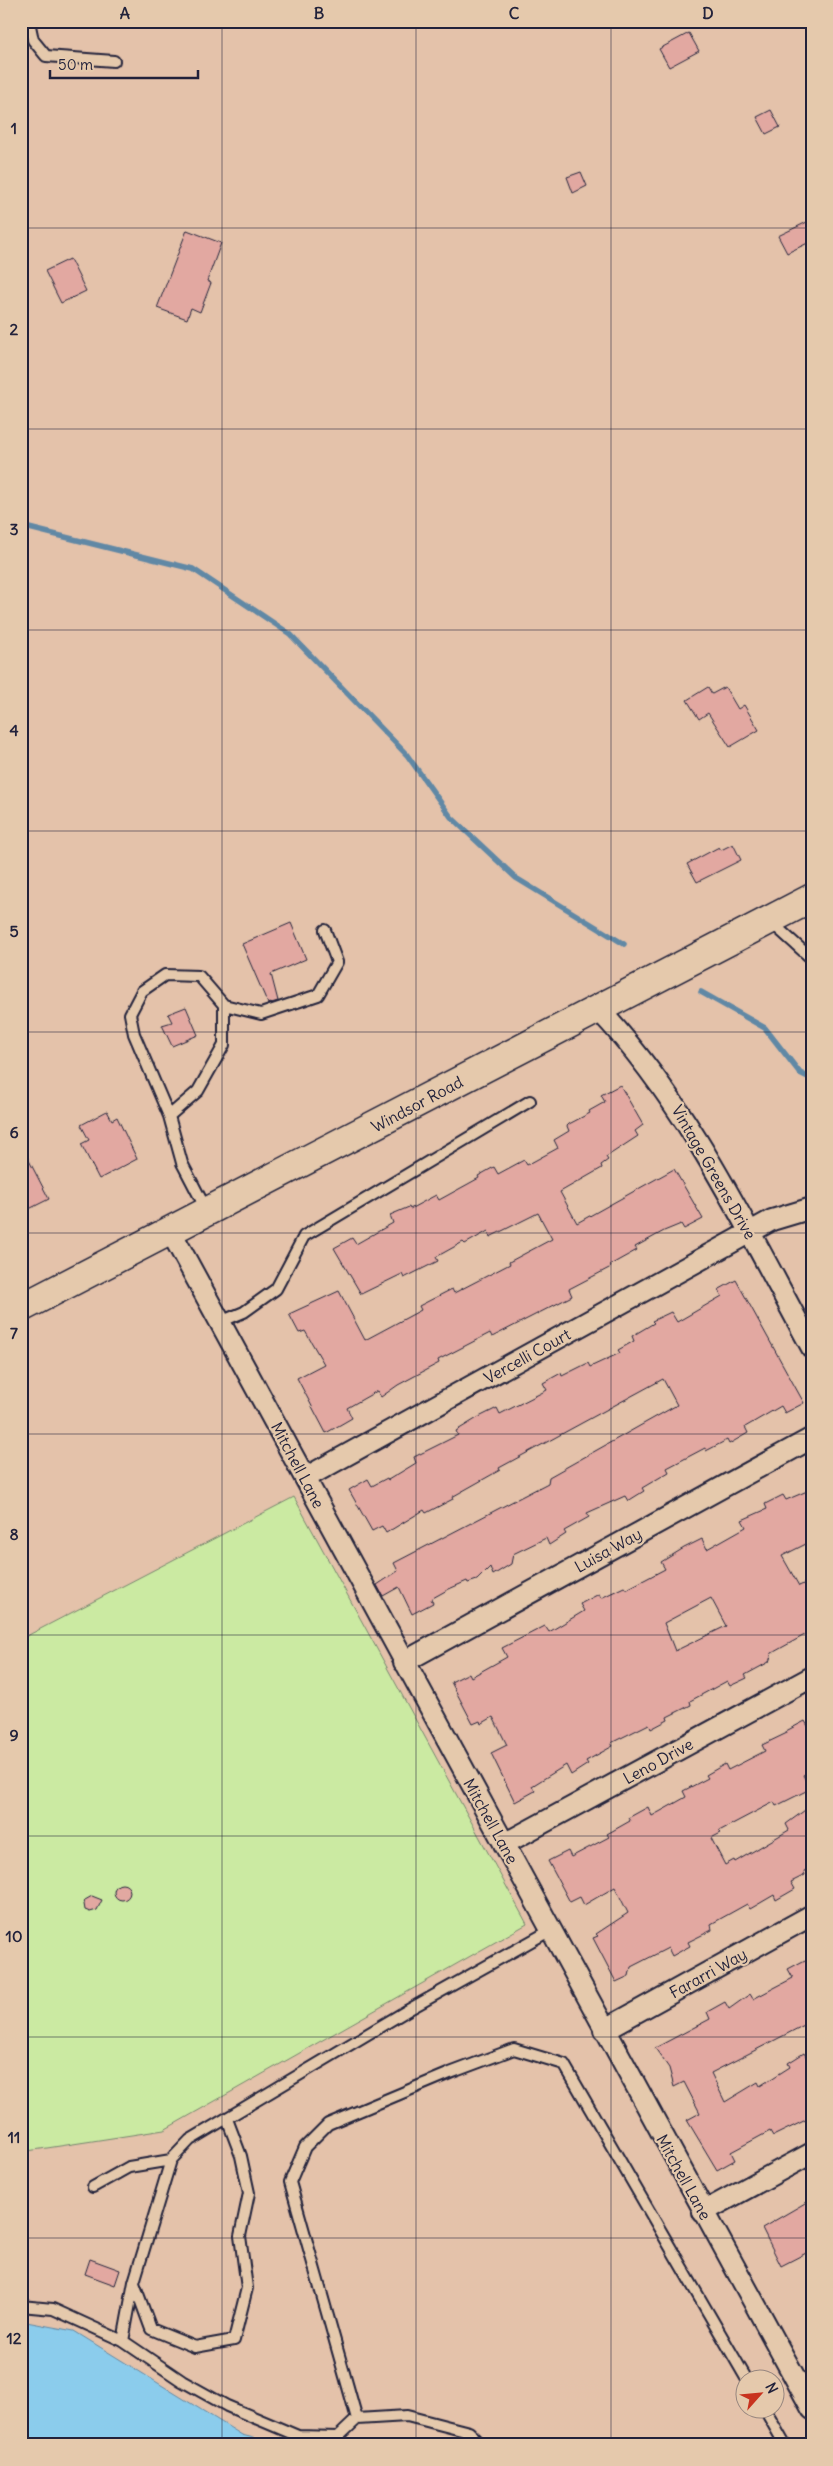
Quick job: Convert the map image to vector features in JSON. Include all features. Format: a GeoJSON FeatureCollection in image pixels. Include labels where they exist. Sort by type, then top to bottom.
{"type":"FeatureCollection","features":[{"type":"Feature","properties":{"kind":"main road","name":"Windsor Road"},"geometry":{"type":"LineString","coordinates":[[21,1308],[172,1232],[812,898]]}},
{"type":"Feature","properties":{"kind":"street","name":"Vintage Greens Drive"},"geometry":{"type":"LineString","coordinates":[[598,1009],[624,1036],[680,1110],[812,1348]]}},
{"type":"Feature","properties":{"kind":"street","name":"Vercelli Court"},"geometry":{"type":"LineString","coordinates":[[305,1478],[772,1220],[812,1208]]}},
{"type":"Feature","properties":{"kind":"street","name":"Mitchell Lane"},"geometry":{"type":"LineString","coordinates":[[172,1232],[703,2212],[810,2400]]}},
{"type":"Feature","properties":{"kind":"street","name":"Luisa Way"},"geometry":{"type":"LineString","coordinates":[[404,1662],[812,1438]]}},
{"type":"Feature","properties":{"kind":"street","name":"Leno Drive"},"geometry":{"type":"LineString","coordinates":[[504,1844],[812,1677]]}},
{"type":"Feature","properties":{"kind":"street","name":"Fararri Way"},"geometry":{"type":"LineString","coordinates":[[604,2030],[812,1915]]}},
{"type":"Feature","properties":{"kind":"street"},"geometry":{"type":"LineString","coordinates":[[703,2212],[812,2153]]}},
{"type":"Feature","properties":{"kind":"lane"},"geometry":{"type":"LineString","coordinates":[[29,21],[33,40],[46,56],[114,61]]}},
{"type":"Feature","properties":{"kind":"lane"},"geometry":{"type":"LineString","coordinates":[[771,921],[812,959]]}},
{"type":"Feature","properties":{"kind":"lane"},"geometry":{"type":"LineString","coordinates":[[208,1213],[182,1163],[169,1116],[134,1034],[130,1014],[142,991],[165,975],[199,976],[224,1005],[261,1014],[318,995],[337,962],[325,930]]}},
{"type":"Feature","properties":{"kind":"lane"},"geometry":{"type":"LineString","coordinates":[[169,1116],[198,1091],[224,1045],[224,1005]]}},
{"type":"Feature","properties":{"kind":"lane"},"geometry":{"type":"LineString","coordinates":[[220,1322],[244,1312],[276,1289],[304,1236],[530,1100]]}},
{"type":"Feature","properties":{"kind":"lane"},"geometry":{"type":"LineString","coordinates":[[123,2341],[134,2282],[171,2160],[190,2140],[408,2010],[551,1930]]}},
{"type":"Feature","properties":{"kind":"lane"},"geometry":{"type":"LineString","coordinates":[[357,2418],[290,2182],[305,2147],[328,2124],[450,2073],[514,2049],[564,2064],[740,2368]]}},
{"type":"Feature","properties":{"kind":"lane"},"geometry":{"type":"LineString","coordinates":[[134,2282],[151,2330],[195,2347],[234,2340],[247,2288],[240,2236],[249,2193],[241,2156],[227,2119]]}},
{"type":"Feature","properties":{"kind":"lane"},"geometry":{"type":"LineString","coordinates":[[93,2187],[129,2167],[171,2160]]}},
{"type":"Feature","properties":{"kind":"lane"},"geometry":{"type":"LineString","coordinates":[[21,2306],[53,2309],[123,2341],[182,2381],[226,2406],[298,2436],[338,2437],[357,2418],[408,2416],[469,2432],[482,2445]]}},
{"type":"Feature","properties":{"kind":"lane"},"geometry":{"type":"LineString","coordinates":[[770,2418],[785,2445]]}},
{"type":"Feature","properties":{"kind":"green space"},"geometry":{"type":"Polygon","coordinates":[[[294,1497],[527,1924],[164,2130],[21,2152],[21,1639],[294,1497]]]}},
{"type":"Feature","properties":{"kind":"water"},"geometry":{"type":"Polygon","coordinates":[[[21,2321],[74,2331],[242,2435],[281,2445],[21,2445],[21,2321]]]}},
{"type":"Feature","properties":{"kind":"building"},"geometry":{"type":"Polygon","coordinates":[[[689,33],[699,51],[669,67],[659,49],[689,33]]]}},
{"type":"Feature","properties":{"kind":"building"},"geometry":{"type":"Polygon","coordinates":[[[771,110],[780,127],[766,134],[757,117],[771,110]]]}},
{"type":"Feature","properties":{"kind":"building"},"geometry":{"type":"Polygon","coordinates":[[[581,172],[587,186],[573,193],[567,177],[581,172]]]}},
{"type":"Feature","properties":{"kind":"building"},"geometry":{"type":"Polygon","coordinates":[[[807,222],[812,232],[812,241],[787,253],[778,236],[807,222]]]}},
{"type":"Feature","properties":{"kind":"building"},"geometry":{"type":"Polygon","coordinates":[[[187,230],[221,243],[207,281],[211,283],[200,312],[191,308],[187,319],[157,308],[187,230]]]}},
{"type":"Feature","properties":{"kind":"building"},"geometry":{"type":"Polygon","coordinates":[[[70,259],[86,291],[61,303],[45,271],[70,259]]]}},
{"type":"Feature","properties":{"kind":"building"},"geometry":{"type":"Polygon","coordinates":[[[708,687],[712,694],[725,687],[738,709],[744,705],[759,730],[730,747],[708,713],[699,719],[687,700],[708,687]]]}},
{"type":"Feature","properties":{"kind":"building"},"geometry":{"type":"Polygon","coordinates":[[[733,844],[741,860],[697,882],[687,864],[719,847],[721,850],[733,844]]]}},
{"type":"Feature","properties":{"kind":"building"},"geometry":{"type":"Polygon","coordinates":[[[291,923],[306,959],[271,974],[278,1001],[268,1004],[242,944],[291,923]]]}},
{"type":"Feature","properties":{"kind":"building"},"geometry":{"type":"Polygon","coordinates":[[[186,1007],[198,1035],[172,1046],[162,1025],[172,1022],[168,1014],[186,1007]]]}},
{"type":"Feature","properties":{"kind":"building"},"geometry":{"type":"Polygon","coordinates":[[[620,1085],[643,1125],[635,1131],[638,1136],[606,1157],[608,1160],[601,1165],[602,1168],[560,1192],[577,1223],[674,1169],[703,1219],[684,1229],[681,1224],[664,1231],[635,1247],[637,1250],[610,1265],[611,1267],[569,1289],[572,1296],[492,1337],[490,1333],[438,1360],[439,1363],[398,1385],[381,1397],[377,1391],[347,1408],[352,1418],[326,1433],[297,1378],[324,1364],[305,1331],[299,1333],[289,1314],[339,1291],[365,1340],[421,1310],[419,1306],[452,1289],[454,1293],[510,1264],[509,1262],[552,1239],[538,1213],[490,1237],[488,1231],[465,1244],[463,1242],[436,1257],[438,1261],[404,1278],[402,1274],[361,1294],[334,1248],[352,1238],[356,1244],[393,1223],[390,1215],[409,1207],[410,1209],[436,1195],[439,1200],[479,1178],[478,1176],[494,1167],[498,1174],[524,1160],[527,1165],[558,1148],[554,1140],[569,1131],[567,1126],[605,1102],[601,1095],[620,1085]]]}},
{"type":"Feature","properties":{"kind":"building"},"geometry":{"type":"Polygon","coordinates":[[[107,1111],[112,1120],[117,1117],[137,1159],[99,1179],[81,1144],[89,1140],[81,1125],[107,1111]]]}},
{"type":"Feature","properties":{"kind":"building"},"geometry":{"type":"Polygon","coordinates":[[[21,1145],[49,1199],[21,1213],[21,1145]]]}},
{"type":"Feature","properties":{"kind":"building"},"geometry":{"type":"Polygon","coordinates":[[[736,1280],[804,1403],[785,1413],[781,1406],[745,1427],[748,1433],[729,1444],[727,1440],[706,1451],[705,1448],[667,1468],[669,1472],[642,1488],[644,1491],[628,1501],[625,1496],[587,1513],[589,1517],[564,1531],[566,1534],[549,1545],[546,1538],[513,1554],[511,1564],[493,1575],[490,1567],[477,1580],[468,1583],[467,1581],[449,1589],[431,1599],[433,1603],[412,1614],[399,1587],[383,1596],[377,1585],[398,1571],[394,1563],[548,1483],[549,1477],[677,1405],[663,1379],[499,1468],[500,1470],[452,1497],[453,1499],[426,1513],[424,1510],[386,1533],[382,1526],[372,1531],[349,1490],[368,1479],[372,1486],[387,1478],[388,1480],[416,1463],[414,1457],[458,1435],[456,1431],[479,1417],[497,1408],[500,1414],[547,1390],[543,1383],[561,1373],[562,1376],[588,1363],[590,1367],[620,1353],[618,1350],[634,1341],[632,1336],[654,1323],[652,1321],[671,1312],[677,1322],[722,1296],[718,1290],[736,1280]]]}},
{"type":"Feature","properties":{"kind":"building"},"geometry":{"type":"Polygon","coordinates":[[[812,1489],[812,1541],[782,1556],[799,1586],[812,1580],[812,1631],[772,1653],[769,1662],[745,1675],[747,1678],[730,1686],[727,1681],[690,1701],[691,1705],[667,1717],[668,1720],[651,1729],[649,1724],[611,1743],[613,1746],[586,1761],[588,1764],[571,1775],[566,1765],[532,1786],[535,1791],[515,1802],[491,1753],[507,1745],[493,1717],[481,1724],[480,1721],[473,1724],[451,1682],[469,1673],[471,1677],[507,1657],[502,1648],[545,1626],[549,1632],[584,1611],[580,1604],[599,1594],[601,1598],[624,1587],[627,1589],[665,1569],[661,1562],[702,1539],[707,1549],[746,1527],[742,1520],[767,1509],[765,1504],[783,1495],[786,1500],[812,1489]],[[711,1598],[664,1623],[675,1651],[726,1626],[711,1598]]]}},
{"type":"Feature","properties":{"kind":"building"},"geometry":{"type":"Polygon","coordinates":[[[805,1721],[812,1733],[812,1770],[803,1775],[810,1789],[776,1806],[774,1802],[719,1831],[721,1833],[711,1838],[725,1865],[734,1860],[735,1862],[789,1830],[786,1824],[812,1805],[812,1867],[804,1871],[805,1875],[791,1882],[795,1889],[776,1900],[774,1895],[750,1909],[747,1904],[711,1924],[712,1930],[688,1942],[690,1946],[672,1956],[668,1948],[631,1967],[629,1976],[616,1982],[593,1938],[598,1936],[596,1934],[628,1913],[615,1887],[584,1905],[580,1897],[570,1902],[548,1861],[568,1851],[571,1857],[609,1837],[607,1834],[630,1821],[628,1818],[648,1807],[652,1816],[686,1797],[683,1791],[708,1778],[706,1775],[725,1764],[728,1770],[765,1751],[762,1745],[787,1733],[786,1731],[805,1721]]]}},
{"type":"Feature","properties":{"kind":"building"},"geometry":{"type":"Polygon","coordinates":[[[122,1884],[128,1886],[130,1892],[128,1898],[122,1900],[116,1898],[114,1892],[116,1886],[122,1884]]]}},
{"type":"Feature","properties":{"kind":"building"},"geometry":{"type":"Polygon","coordinates":[[[92,1896],[102,1900],[97,1910],[90,1912],[85,1910],[84,1904],[85,1900],[92,1896]]]}},
{"type":"Feature","properties":{"kind":"building"},"geometry":{"type":"Polygon","coordinates":[[[805,1960],[812,1972],[812,2021],[711,2073],[725,2102],[758,2082],[760,2086],[790,2067],[788,2063],[804,2053],[812,2066],[812,2117],[773,2136],[770,2131],[731,2152],[735,2160],[717,2170],[687,2120],[700,2113],[684,2082],[674,2087],[669,2068],[655,2048],[710,2019],[707,2012],[725,2002],[729,2009],[750,1994],[753,1999],[793,1978],[788,1969],[805,1960]]]}},
{"type":"Feature","properties":{"kind":"building"},"geometry":{"type":"Polygon","coordinates":[[[812,2199],[812,2250],[781,2266],[762,2228],[812,2199]]]}},
{"type":"Feature","properties":{"kind":"building"},"geometry":{"type":"Polygon","coordinates":[[[90,2259],[120,2270],[115,2285],[85,2274],[90,2259]]]}},
{"type":"Feature","properties":{"kind":"waterway"},"geometry":{"type":"LineString","coordinates":[[21,526],[193,569],[290,634],[407,755],[451,817],[516,878],[624,944]]}},
{"type":"Feature","properties":{"kind":"waterway"},"geometry":{"type":"LineString","coordinates":[[701,992],[765,1028],[800,1073],[812,1079]]}}]}
